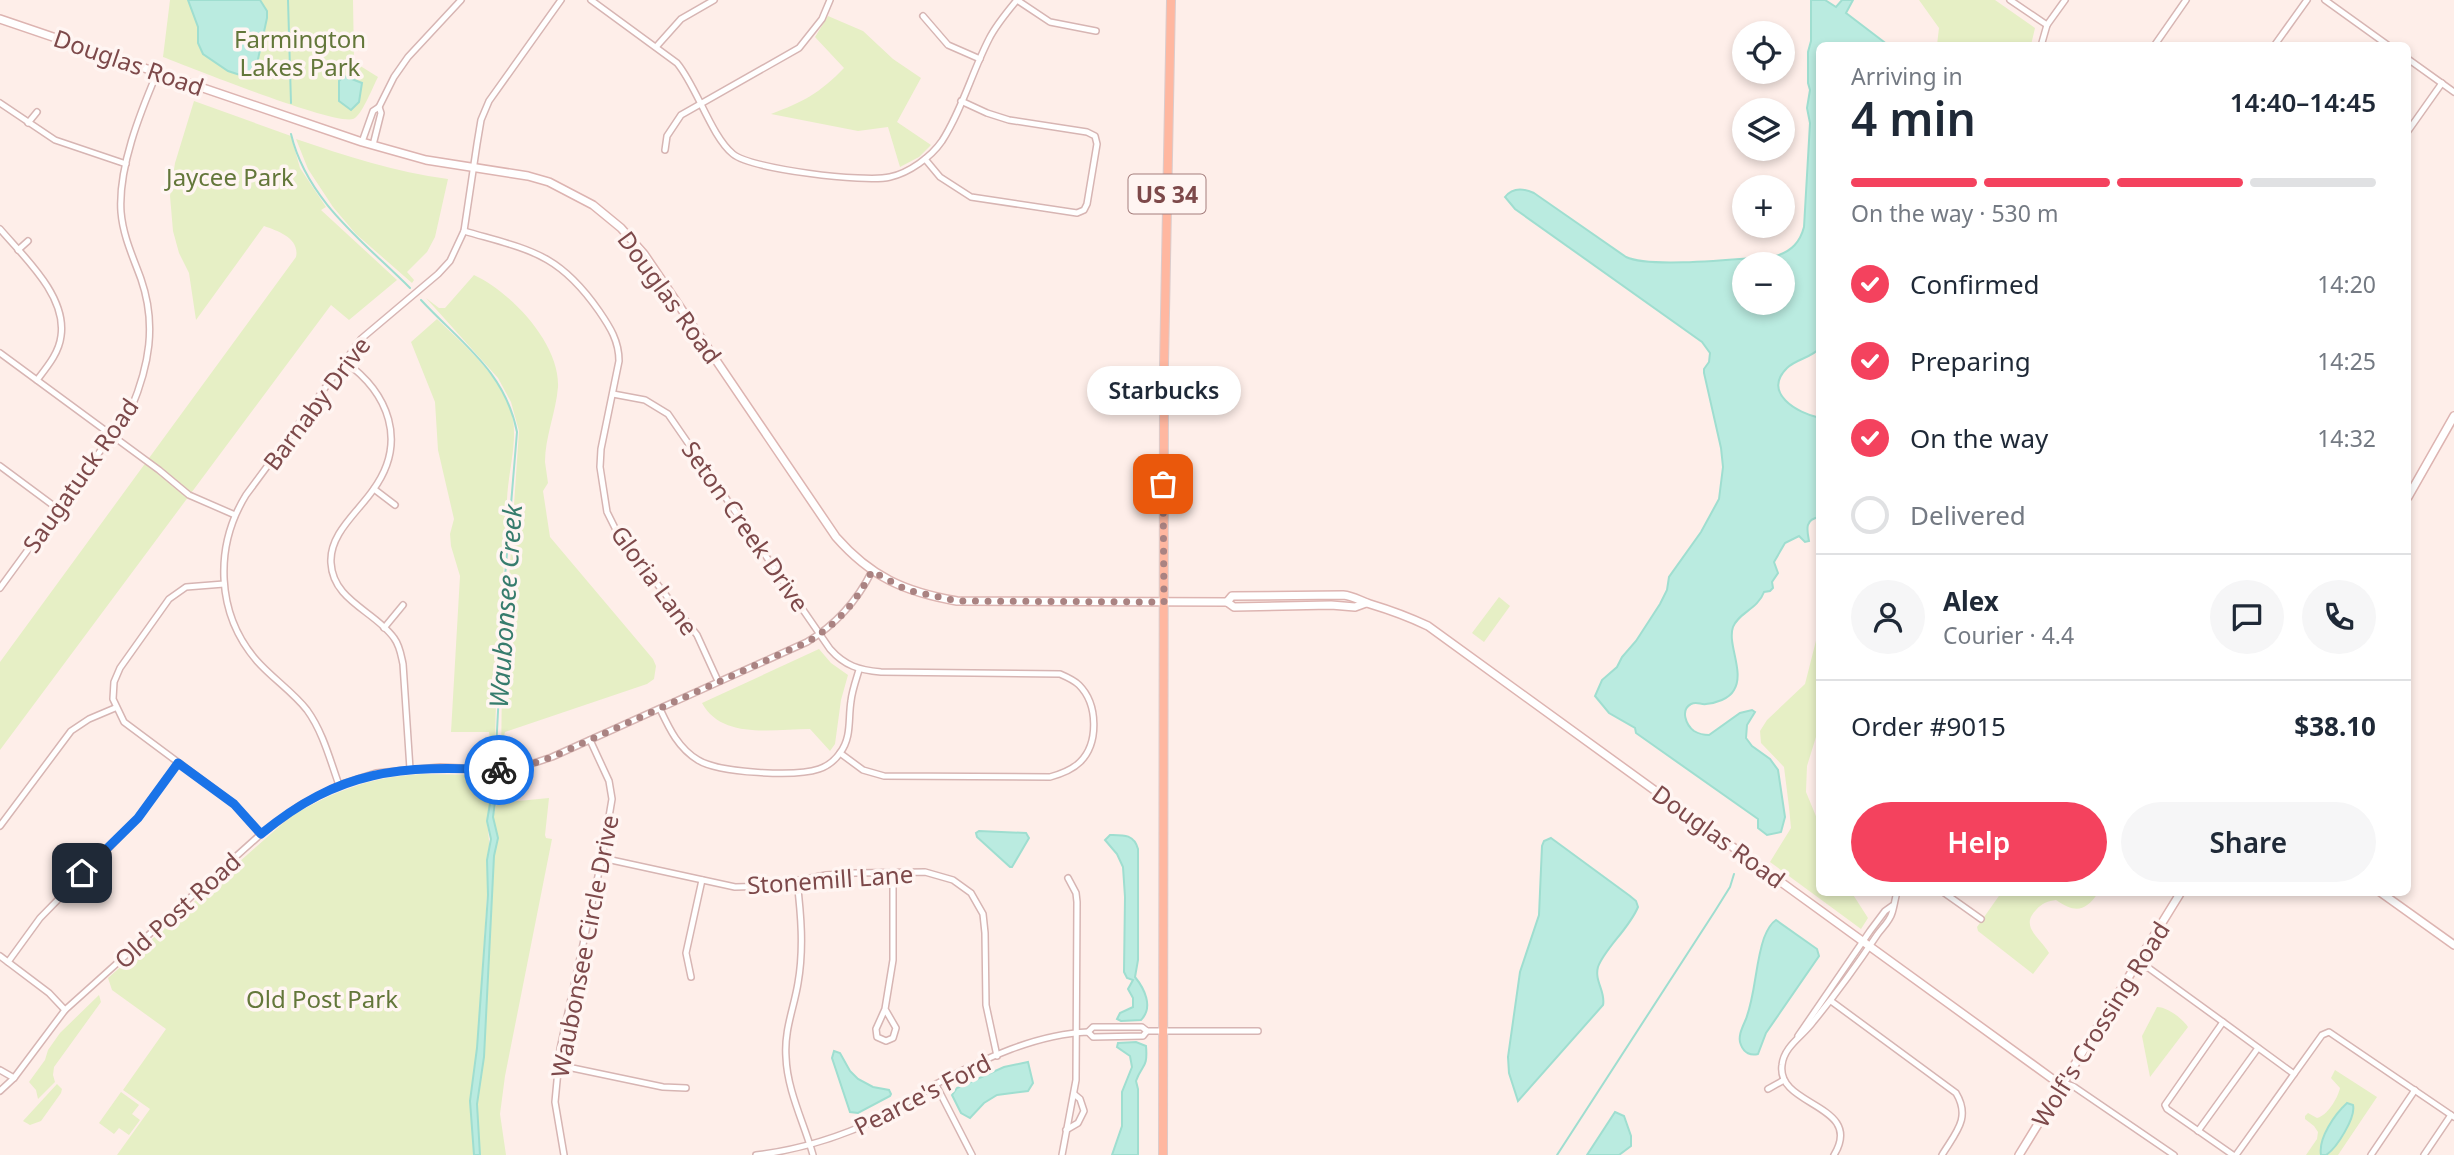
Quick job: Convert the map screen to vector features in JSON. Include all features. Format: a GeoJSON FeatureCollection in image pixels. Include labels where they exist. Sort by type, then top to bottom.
{"type":"FeatureCollection","features":[{"type":"Feature","properties":{"kind":"main road","name":"US 34"},"geometry":{"type":"LineString","coordinates":[[1163,1155],[1165,272],[1171,0]]}},
{"type":"Feature","properties":{"kind":"street"},"geometry":{"type":"LineString","coordinates":[[362,142],[373,111],[379,107],[394,77],[408,57],[461,0]]}},
{"type":"Feature","properties":{"kind":"street","name":"Barnaby Drive"},"geometry":{"type":"LineString","coordinates":[[339,785],[319,732],[307,710],[256,660],[241,638],[229,611],[224,584],[225,552],[235,515],[246,495],[361,339],[450,261],[464,231],[481,120],[489,101],[561,0]]}},
{"type":"Feature","properties":{"kind":"street"},"geometry":{"type":"LineString","coordinates":[[591,0],[682,69],[728,149],[747,162],[862,179],[892,177],[925,159],[940,144],[990,37],[1017,0],[1050,22],[1096,31]]}},
{"type":"Feature","properties":{"kind":"street"},"geometry":{"type":"LineString","coordinates":[[656,47],[681,19],[714,0]]}},
{"type":"Feature","properties":{"kind":"street"},"geometry":{"type":"LineString","coordinates":[[665,150],[667,136],[681,115],[799,48],[822,19],[830,0]]}},
{"type":"Feature","properties":{"kind":"street"},"geometry":{"type":"LineString","coordinates":[[2010,0],[2047,25]]}},
{"type":"Feature","properties":{"kind":"street"},"geometry":{"type":"LineString","coordinates":[[2042,42],[2047,25],[2065,0]]}},
{"type":"Feature","properties":{"kind":"street"},"geometry":{"type":"LineString","coordinates":[[2157,42],[2186,0]]}},
{"type":"Feature","properties":{"kind":"street"},"geometry":{"type":"LineString","coordinates":[[2277,42],[2307,0]]}},
{"type":"Feature","properties":{"kind":"street"},"geometry":{"type":"LineString","coordinates":[[2325,0],[2383,42]]}},
{"type":"Feature","properties":{"kind":"street"},"geometry":{"type":"LineString","coordinates":[[923,16],[948,45],[980,59]]}},
{"type":"Feature","properties":{"kind":"street","name":"Douglas Road"},"geometry":{"type":"LineString","coordinates":[[0,19],[362,142],[426,160],[528,176],[556,185],[593,205],[621,228],[644,254],[845,548],[872,571],[907,590],[957,601],[1227,602],[1234,607],[1355,607],[1366,603],[1409,617],[1439,633],[2054,1080],[2064,1083]]}},
{"type":"Feature","properties":{"kind":"street"},"geometry":{"type":"LineString","coordinates":[[2411,61],[2454,92]]}},
{"type":"Feature","properties":{"kind":"street","name":"Saugatuck Road"},"geometry":{"type":"LineString","coordinates":[[1,584],[131,409],[143,381],[150,351],[150,326],[147,301],[121,214],[121,197],[125,164],[158,73]]}},
{"type":"Feature","properties":{"kind":"street"},"geometry":{"type":"LineString","coordinates":[[2411,127],[2442,83]]}},
{"type":"Feature","properties":{"kind":"street"},"geometry":{"type":"LineString","coordinates":[[925,159],[940,177],[971,197],[1077,213],[1084,210],[1097,144],[1094,136],[1087,132],[1009,120],[961,100]]}},
{"type":"Feature","properties":{"kind":"street"},"geometry":{"type":"LineString","coordinates":[[0,103],[55,140],[125,164]]}},
{"type":"Feature","properties":{"kind":"street"},"geometry":{"type":"LineString","coordinates":[[373,145],[381,113],[379,107]]}},
{"type":"Feature","properties":{"kind":"street"},"geometry":{"type":"LineString","coordinates":[[28,123],[37,112]]}},
{"type":"Feature","properties":{"kind":"street"},"geometry":{"type":"LineString","coordinates":[[0,229],[57,300],[62,320],[61,338],[54,355],[37,380]]}},
{"type":"Feature","properties":{"kind":"street","name":"Gloria Lane"},"geometry":{"type":"LineString","coordinates":[[464,231],[522,247],[558,265],[579,283],[607,323],[616,341],[619,361],[601,449],[600,467],[607,512],[618,534],[697,635],[718,681]]}},
{"type":"Feature","properties":{"kind":"street"},"geometry":{"type":"LineString","coordinates":[[18,250],[28,241]]}},
{"type":"Feature","properties":{"kind":"street"},"geometry":{"type":"LineString","coordinates":[[0,353],[189,495],[235,515]]}},
{"type":"Feature","properties":{"kind":"street"},"geometry":{"type":"LineString","coordinates":[[344,361],[362,374],[383,404],[390,423],[390,441],[387,461],[374,489],[337,536],[331,561],[334,579],[341,591],[397,642],[403,664],[410,768]]}},
{"type":"Feature","properties":{"kind":"street","name":"Seton Creek Drive"},"geometry":{"type":"LineString","coordinates":[[613,394],[645,400],[668,414],[837,657],[859,670]]}},
{"type":"Feature","properties":{"kind":"street"},"geometry":{"type":"LineString","coordinates":[[2411,492],[2454,416]]}},
{"type":"Feature","properties":{"kind":"street"},"geometry":{"type":"LineString","coordinates":[[0,466],[58,509]]}},
{"type":"Feature","properties":{"kind":"street"},"geometry":{"type":"LineString","coordinates":[[374,489],[395,505]]}},
{"type":"Feature","properties":{"kind":"street","name":"Old Post Road"},"geometry":{"type":"LineString","coordinates":[[0,1091],[14,1078],[65,1010],[261,834],[299,806],[339,785],[376,773],[410,768],[504,770],[533,765],[807,642],[840,618],[855,600],[872,571]]}},
{"type":"Feature","properties":{"kind":"street"},"geometry":{"type":"LineString","coordinates":[[224,584],[186,587],[169,599],[116,675],[113,692],[116,708],[124,722],[234,804],[261,834]]}},
{"type":"Feature","properties":{"kind":"street"},"geometry":{"type":"LineString","coordinates":[[384,628],[403,605]]}},
{"type":"Feature","properties":{"kind":"street"},"geometry":{"type":"LineString","coordinates":[[660,709],[672,735],[688,753],[707,765],[721,769],[815,770],[834,760],[848,739],[851,698],[859,670],[1060,674],[1081,686],[1093,712],[1090,747],[1084,757],[1071,769],[1051,777],[884,776],[863,770],[840,753]]}},
{"type":"Feature","properties":{"kind":"street"},"geometry":{"type":"LineString","coordinates":[[0,826],[71,731],[79,724],[116,708]]}},
{"type":"Feature","properties":{"kind":"street","name":"Waubonsee Circle Drive"},"geometry":{"type":"LineString","coordinates":[[564,1155],[555,1102],[558,1065],[610,812],[611,791],[590,740]]}},
{"type":"Feature","properties":{"kind":"street"},"geometry":{"type":"LineString","coordinates":[[8,962],[40,918],[138,818],[178,763]]}},
{"type":"Feature","properties":{"kind":"street","name":"Stonemill Lane"},"geometry":{"type":"LineString","coordinates":[[602,858],[735,887],[754,887],[826,875],[925,872],[945,876],[964,888],[983,914],[986,1005],[997,1056]]}},
{"type":"Feature","properties":{"kind":"street"},"geometry":{"type":"LineString","coordinates":[[885,1009],[896,1028],[893,1038],[886,1041],[881,1040],[876,1033],[885,1009],[893,960],[893,872]]}},
{"type":"Feature","properties":{"kind":"street"},"geometry":{"type":"LineString","coordinates":[[1062,1155],[1074,1094],[1077,1033],[1076,893],[1068,878]]}},
{"type":"Feature","properties":{"kind":"street"},"geometry":{"type":"LineString","coordinates":[[691,977],[686,953],[702,880]]}},
{"type":"Feature","properties":{"kind":"street"},"geometry":{"type":"LineString","coordinates":[[797,881],[801,920],[800,963],[798,985],[788,1017],[786,1057],[793,1094],[813,1155]]}},
{"type":"Feature","properties":{"kind":"street"},"geometry":{"type":"LineString","coordinates":[[1796,1039],[1807,1030],[1830,1001],[1885,911],[1892,906],[1896,896]]}},
{"type":"Feature","properties":{"kind":"street"},"geometry":{"type":"LineString","coordinates":[[1949,896],[1981,919]]}},
{"type":"Feature","properties":{"kind":"street","name":"Wolf's Crossing Road"},"geometry":{"type":"LineString","coordinates":[[2019,1155],[2179,896]]}},
{"type":"Feature","properties":{"kind":"street"},"geometry":{"type":"LineString","coordinates":[[2386,896],[2454,945]]}},
{"type":"Feature","properties":{"kind":"street"},"geometry":{"type":"LineString","coordinates":[[1834,1155],[1842,1132],[1832,1115],[1796,1093],[1784,1080],[1782,1061],[1801,1028],[1867,944]]}},
{"type":"Feature","properties":{"kind":"street"},"geometry":{"type":"LineString","coordinates":[[0,956],[48,993],[65,1010]]}},
{"type":"Feature","properties":{"kind":"street"},"geometry":{"type":"LineString","coordinates":[[2139,961],[2294,1074]]}},
{"type":"Feature","properties":{"kind":"street"},"geometry":{"type":"LineString","coordinates":[[1830,1001],[1950,1087],[1965,1104],[1963,1117],[1942,1155]]}},
{"type":"Feature","properties":{"kind":"street"},"geometry":{"type":"LineString","coordinates":[[2223,1022],[2165,1105],[2234,1155],[2322,1035],[2329,1032],[2453,1116],[2424,1155]]}},
{"type":"Feature","properties":{"kind":"street","name":"Pearce's Ford"},"geometry":{"type":"LineString","coordinates":[[756,1155],[810,1145],[879,1118],[967,1068],[1025,1045],[1088,1032],[1093,1027],[1142,1027],[1147,1031],[1258,1031]]}},
{"type":"Feature","properties":{"kind":"street","name":"Pearce's Ford"},"geometry":{"type":"LineString","coordinates":[[1088,1032],[1093,1037],[1143,1036],[1147,1031]]}},
{"type":"Feature","properties":{"kind":"street"},"geometry":{"type":"LineString","coordinates":[[2199,1131],[2259,1048]]}},
{"type":"Feature","properties":{"kind":"street"},"geometry":{"type":"LineString","coordinates":[[558,1065],[663,1087],[686,1088]]}},
{"type":"Feature","properties":{"kind":"street"},"geometry":{"type":"LineString","coordinates":[[0,1070],[14,1078]]}},
{"type":"Feature","properties":{"kind":"street"},"geometry":{"type":"LineString","coordinates":[[1768,1089],[1784,1080]]}},
{"type":"Feature","properties":{"kind":"street"},"geometry":{"type":"LineString","coordinates":[[2064,1083],[2073,1086],[2174,1155]]}},
{"type":"Feature","properties":{"kind":"street"},"geometry":{"type":"LineString","coordinates":[[936,1085],[972,1155]]}},
{"type":"Feature","properties":{"kind":"street"},"geometry":{"type":"LineString","coordinates":[[2371,1155],[2415,1090]]}},
{"type":"Feature","properties":{"kind":"street"},"geometry":{"type":"LineString","coordinates":[[1066,1130],[1078,1123],[1084,1111],[1080,1099],[1074,1094]]}},
{"type":"Feature","properties":{"kind":"green space","name":"Farmington Lakes Park"},"geometry":{"type":"Polygon","coordinates":[[[170,0],[353,0],[354,62],[378,77],[364,107],[353,119],[340,119],[319,113],[231,83],[163,57],[170,0]]]}},
{"type":"Feature","properties":{"kind":"green space"},"geometry":{"type":"Polygon","coordinates":[[[1919,0],[1995,0],[2035,28],[2032,42],[1937,42],[1939,28],[1919,0]]]}},
{"type":"Feature","properties":{"kind":"green space"},"geometry":{"type":"Polygon","coordinates":[[[828,16],[863,31],[893,59],[921,78],[897,122],[931,145],[919,157],[900,167],[888,127],[858,131],[771,114],[810,96],[844,68],[815,37],[828,16]]]}},
{"type":"Feature","properties":{"kind":"green space","name":"Jaycee Park"},"geometry":{"type":"Polygon","coordinates":[[[194,101],[291,136],[300,168],[326,207],[321,210],[397,280],[349,320],[331,305],[0,750],[0,662],[296,257],[295,245],[291,240],[264,226],[196,320],[189,273],[179,253],[173,231],[170,196],[175,163],[194,101]]]}},
{"type":"Feature","properties":{"kind":"green space"},"geometry":{"type":"Polygon","coordinates":[[[296,139],[390,168],[448,179],[435,237],[427,252],[407,272],[414,280],[412,283],[356,234],[333,207],[308,169],[296,139]]]}},
{"type":"Feature","properties":{"kind":"green space"},"geometry":{"type":"Polygon","coordinates":[[[474,275],[503,294],[531,321],[551,354],[556,371],[557,396],[545,453],[548,483],[543,491],[550,537],[653,659],[656,666],[654,679],[647,684],[505,732],[503,740],[507,754],[501,760],[502,682],[519,431],[511,402],[498,378],[426,298],[439,308],[445,308],[474,275]]]}},
{"type":"Feature","properties":{"kind":"green space"},"geometry":{"type":"Polygon","coordinates":[[[437,319],[477,358],[495,381],[509,405],[514,428],[507,500],[495,746],[491,759],[485,755],[490,739],[489,732],[451,732],[460,576],[451,546],[450,534],[454,519],[438,450],[435,402],[411,342],[437,319]]]}},
{"type":"Feature","properties":{"kind":"green space"},"geometry":{"type":"Polygon","coordinates":[[[1499,597],[1510,606],[1484,642],[1472,633],[1499,597]]]}},
{"type":"Feature","properties":{"kind":"green space"},"geometry":{"type":"Polygon","coordinates":[[[1816,641],[1816,737],[1807,766],[1806,792],[1816,816],[1816,896],[1770,862],[1791,828],[1784,767],[1761,743],[1760,731],[1767,720],[1805,684],[1816,641]]]}},
{"type":"Feature","properties":{"kind":"green space"},"geometry":{"type":"Polygon","coordinates":[[[819,649],[831,663],[848,675],[841,700],[835,744],[830,751],[810,729],[765,731],[735,727],[722,723],[711,715],[702,703],[819,649]]]}},
{"type":"Feature","properties":{"kind":"green space","name":"Old Post Park"},"geometry":{"type":"Polygon","coordinates":[[[422,774],[489,775],[492,786],[487,821],[490,850],[477,1048],[470,1101],[474,1155],[117,1155],[150,1109],[123,1090],[166,1029],[112,990],[108,978],[290,817],[353,787],[386,778],[422,774]]]}},
{"type":"Feature","properties":{"kind":"green space"},"geometry":{"type":"Polygon","coordinates":[[[549,798],[545,835],[546,838],[552,839],[505,1076],[500,1114],[506,1155],[480,1155],[477,1104],[484,1057],[494,856],[498,838],[493,817],[497,803],[549,798]]]}},
{"type":"Feature","properties":{"kind":"green space"},"geometry":{"type":"Polygon","coordinates":[[[1816,896],[1854,896],[1868,918],[1861,929],[1816,896]]]}},
{"type":"Feature","properties":{"kind":"green space"},"geometry":{"type":"Polygon","coordinates":[[[1999,896],[2096,896],[2089,904],[2074,909],[2056,900],[2045,903],[2031,916],[2033,932],[2049,953],[2033,974],[1978,931],[1977,927],[1999,896]]]}},
{"type":"Feature","properties":{"kind":"green space"},"geometry":{"type":"Polygon","coordinates":[[[99,995],[101,1002],[54,1067],[55,1082],[38,1099],[36,1090],[29,1082],[60,1033],[99,995]]]}},
{"type":"Feature","properties":{"kind":"green space"},"geometry":{"type":"Polygon","coordinates":[[[2157,1007],[2174,1014],[2188,1027],[2150,1077],[2142,1036],[2157,1007]]]}},
{"type":"Feature","properties":{"kind":"green space"},"geometry":{"type":"Polygon","coordinates":[[[2335,1070],[2377,1097],[2338,1155],[2326,1155],[2340,1139],[2324,1137],[2320,1147],[2321,1155],[2306,1155],[2317,1139],[2318,1132],[2305,1116],[2308,1113],[2317,1118],[2321,1117],[2332,1106],[2340,1088],[2331,1078],[2335,1070]]]}},
{"type":"Feature","properties":{"kind":"green space"},"geometry":{"type":"Polygon","coordinates":[[[57,1084],[62,1089],[61,1093],[41,1121],[30,1125],[23,1121],[57,1084]]]}},
{"type":"Feature","properties":{"kind":"green space"},"geometry":{"type":"Polygon","coordinates":[[[121,1092],[139,1105],[132,1114],[140,1120],[129,1135],[119,1128],[114,1134],[99,1123],[121,1092]]]}},
{"type":"Feature","properties":{"kind":"water"},"geometry":{"type":"Polygon","coordinates":[[[188,0],[260,0],[267,11],[267,18],[255,73],[246,77],[228,71],[203,54],[198,43],[198,27],[188,0]]]}},
{"type":"Feature","properties":{"kind":"water"},"geometry":{"type":"Polygon","coordinates":[[[1811,0],[1825,0],[1836,7],[1842,0],[1853,0],[1846,13],[1884,42],[1816,42],[1816,351],[1787,368],[1780,377],[1778,386],[1780,393],[1793,407],[1816,417],[1816,518],[1811,520],[1807,529],[1809,541],[1805,542],[1799,536],[1785,543],[1774,562],[1778,573],[1772,582],[1773,588],[1764,592],[1733,627],[1732,641],[1738,675],[1734,690],[1718,702],[1691,704],[1685,714],[1694,731],[1709,735],[1740,713],[1752,710],[1755,712],[1747,725],[1746,738],[1770,759],[1778,770],[1785,817],[1781,832],[1767,835],[1758,828],[1758,819],[1636,733],[1635,728],[1609,713],[1595,696],[1602,680],[1617,667],[1660,604],[1667,590],[1669,577],[1701,532],[1719,499],[1723,467],[1721,448],[1704,373],[1710,353],[1702,342],[1515,209],[1505,197],[1518,190],[1534,193],[1626,257],[1656,262],[1732,259],[1732,315],[1795,315],[1795,252],[1785,252],[1798,241],[1804,227],[1810,123],[1807,108],[1810,90],[1811,0]]]}},
{"type":"Feature","properties":{"kind":"water"},"geometry":{"type":"Polygon","coordinates":[[[344,76],[362,83],[359,102],[351,110],[339,101],[339,81],[344,76]]]}},
{"type":"Feature","properties":{"kind":"water"},"geometry":{"type":"Polygon","coordinates":[[[494,751],[498,751],[501,760],[493,817],[498,838],[494,856],[484,1057],[477,1104],[480,1155],[474,1155],[470,1101],[477,1048],[488,895],[487,860],[491,839],[487,821],[492,792],[489,775],[494,751]]]}},
{"type":"Feature","properties":{"kind":"water"},"geometry":{"type":"Polygon","coordinates":[[[976,833],[1026,833],[1029,838],[1010,867],[977,837],[976,833]]]}},
{"type":"Feature","properties":{"kind":"water"},"geometry":{"type":"Polygon","coordinates":[[[1110,835],[1131,838],[1138,849],[1138,960],[1135,977],[1142,987],[1147,1004],[1141,1020],[1117,1019],[1120,1013],[1133,1007],[1133,998],[1128,989],[1133,980],[1127,978],[1124,972],[1123,867],[1117,854],[1105,840],[1110,835]]]}},
{"type":"Feature","properties":{"kind":"water"},"geometry":{"type":"Polygon","coordinates":[[[1551,838],[1630,896],[1638,907],[1598,967],[1603,1005],[1518,1101],[1509,1073],[1508,1057],[1520,972],[1539,915],[1542,846],[1544,841],[1551,838]]]}},
{"type":"Feature","properties":{"kind":"water"},"geometry":{"type":"Polygon","coordinates":[[[1776,920],[1817,949],[1819,956],[1766,1033],[1758,1054],[1750,1054],[1742,1048],[1740,1035],[1749,1009],[1764,938],[1776,920]]]}},
{"type":"Feature","properties":{"kind":"water"},"geometry":{"type":"Polygon","coordinates":[[[1136,1042],[1146,1046],[1145,1063],[1136,1081],[1138,1155],[1112,1155],[1122,1126],[1122,1092],[1132,1067],[1130,1056],[1117,1047],[1118,1043],[1136,1042]]]}},
{"type":"Feature","properties":{"kind":"water"},"geometry":{"type":"Polygon","coordinates":[[[834,1051],[840,1053],[858,1079],[873,1087],[889,1090],[890,1096],[858,1113],[850,1112],[832,1058],[834,1051]]]}},
{"type":"Feature","properties":{"kind":"water"},"geometry":{"type":"Polygon","coordinates":[[[1028,1062],[1033,1083],[1028,1091],[997,1095],[984,1103],[970,1118],[961,1113],[952,1095],[957,1088],[1004,1067],[1028,1062]]]}},
{"type":"Feature","properties":{"kind":"water"},"geometry":{"type":"Polygon","coordinates":[[[2347,1103],[2353,1105],[2349,1124],[2330,1151],[2321,1155],[2325,1134],[2337,1113],[2347,1103]]]}},
{"type":"Feature","properties":{"kind":"water"},"geometry":{"type":"Polygon","coordinates":[[[1615,1112],[1624,1116],[1631,1136],[1631,1146],[1619,1155],[1587,1155],[1615,1112]]]}},
{"type":"Feature","properties":{"kind":"waterway","name":"Waubonsee Creek"},"geometry":{"type":"LineString","coordinates":[[288,0],[291,103]]}},
{"type":"Feature","properties":{"kind":"waterway","name":"Waubonsee Creek"},"geometry":{"type":"LineString","coordinates":[[291,134],[299,158],[324,200],[356,237],[410,288]]}},
{"type":"Feature","properties":{"kind":"waterway","name":"Waubonsee Creek"},"geometry":{"type":"LineString","coordinates":[[421,300],[480,359],[492,375],[503,392],[517,432],[505,577],[496,750]]}},
{"type":"Feature","properties":{"kind":"waterway"},"geometry":{"type":"LineString","coordinates":[[1557,1155],[1715,911],[1730,887],[1734,874]]}},
{"type":"Feature","properties":{"kind":"way so far"},"geometry":{"type":"LineString","coordinates":[[499,770],[533,765],[807,642],[840,618],[864,587],[872,571],[907,590],[957,601],[1164,602],[1163,484]]}},
{"type":"Feature","properties":{"kind":"place","name":"Starbucks"},"geometry":{"type":"Point","coordinates":[1163,484]}},
{"type":"Feature","properties":{"kind":"route"},"geometry":{"type":"LineString","coordinates":[[82,873],[138,818],[178,763],[234,804],[261,834],[283,816],[320,794],[376,773],[440,767],[499,770]]}}]}
